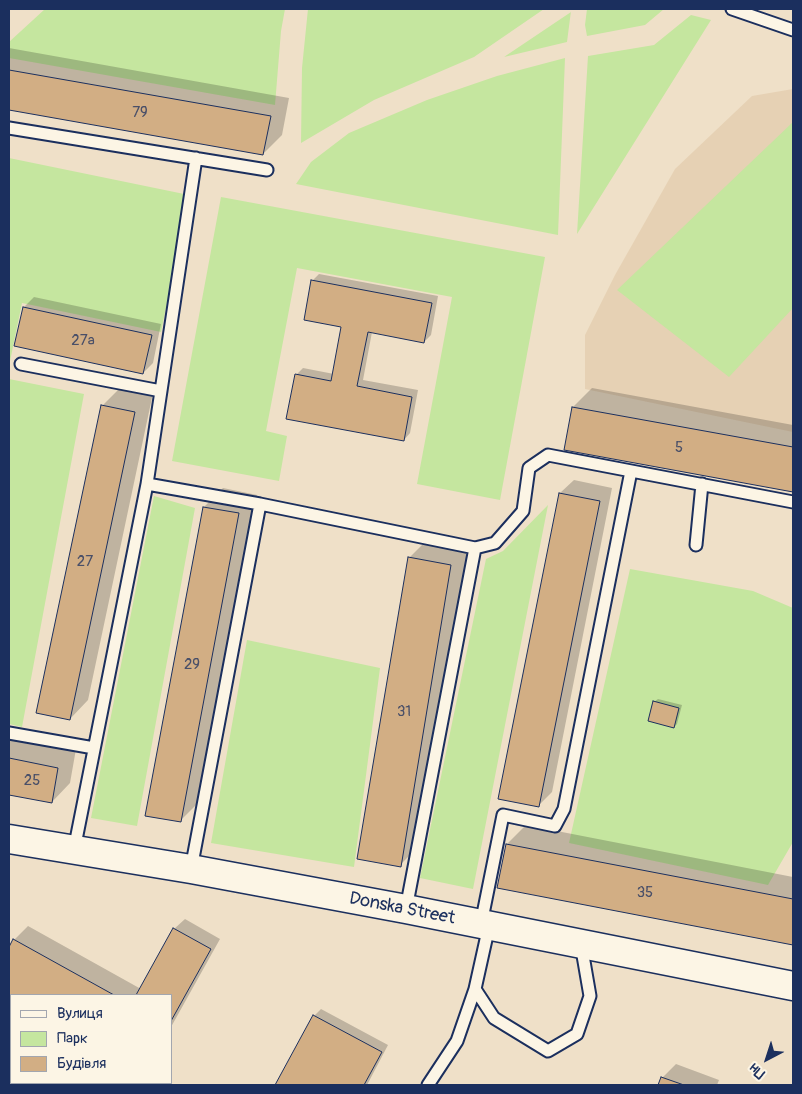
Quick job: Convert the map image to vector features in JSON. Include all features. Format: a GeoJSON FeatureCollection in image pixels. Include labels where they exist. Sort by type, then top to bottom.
{"type":"FeatureCollection","features":[{"type":"Feature","properties":{"kind":"street","name":"Donska Street"},"geometry":{"type":"LineString","coordinates":[[9,839],[191,869],[406,909],[793,986]]}},
{"type":"Feature","properties":{"kind":"lane"},"geometry":{"type":"LineString","coordinates":[[732,9],[793,30]]}},
{"type":"Feature","properties":{"kind":"lane"},"geometry":{"type":"LineString","coordinates":[[9,128],[267,170]]}},
{"type":"Feature","properties":{"kind":"lane"},"geometry":{"type":"LineString","coordinates":[[74,850],[147,484],[196,158]]}},
{"type":"Feature","properties":{"kind":"lane"},"geometry":{"type":"LineString","coordinates":[[21,364],[161,390]]}},
{"type":"Feature","properties":{"kind":"lane"},"geometry":{"type":"LineString","coordinates":[[147,484],[260,504],[475,548],[495,543],[523,511],[529,468],[548,455],[793,502]]}},
{"type":"Feature","properties":{"kind":"lane"},"geometry":{"type":"LineString","coordinates":[[428,1085],[457,1041],[475,989],[503,815],[555,826],[564,809],[632,471]]}},
{"type":"Feature","properties":{"kind":"lane"},"geometry":{"type":"LineString","coordinates":[[696,546],[702,484]]}},
{"type":"Feature","properties":{"kind":"lane"},"geometry":{"type":"LineString","coordinates":[[191,869],[260,504]]}},
{"type":"Feature","properties":{"kind":"lane"},"geometry":{"type":"LineString","coordinates":[[406,909],[475,548]]}},
{"type":"Feature","properties":{"kind":"lane"},"geometry":{"type":"LineString","coordinates":[[9,733],[94,748]]}},
{"type":"Feature","properties":{"kind":"lane"},"geometry":{"type":"LineString","coordinates":[[475,989],[494,1018],[548,1050],[577,1034],[590,996],[581,944]]}},
{"type":"Feature","properties":{"kind":"shaded area"},"geometry":{"type":"Polygon","coordinates":[[[793,89],[793,432],[585,389],[585,335],[615,275],[675,169],[752,96],[793,89]]]}},
{"type":"Feature","properties":{"kind":"green space"},"geometry":{"type":"Polygon","coordinates":[[[45,9],[285,9],[281,31],[275,105],[9,58],[9,42],[45,9]]]}},
{"type":"Feature","properties":{"kind":"green space"},"geometry":{"type":"Polygon","coordinates":[[[308,9],[544,9],[474,57],[374,100],[301,143],[302,68],[308,9]]]}},
{"type":"Feature","properties":{"kind":"green space"},"geometry":{"type":"Polygon","coordinates":[[[587,9],[664,9],[645,25],[587,36],[585,25],[587,9]]]}},
{"type":"Feature","properties":{"kind":"green space"},"geometry":{"type":"Polygon","coordinates":[[[571,12],[567,42],[504,57],[571,12]]]}},
{"type":"Feature","properties":{"kind":"green space"},"geometry":{"type":"Polygon","coordinates":[[[691,15],[711,20],[577,234],[588,56],[654,45],[691,15]]]}},
{"type":"Feature","properties":{"kind":"green space"},"geometry":{"type":"Polygon","coordinates":[[[565,58],[558,235],[296,184],[311,162],[349,133],[427,100],[497,76],[565,58]]]}},
{"type":"Feature","properties":{"kind":"green space"},"geometry":{"type":"Polygon","coordinates":[[[793,122],[793,308],[729,377],[617,290],[793,122]]]}},
{"type":"Feature","properties":{"kind":"green space"},"geometry":{"type":"Polygon","coordinates":[[[9,158],[189,195],[161,332],[22,303],[9,366],[9,158]]]}},
{"type":"Feature","properties":{"kind":"green space"},"geometry":{"type":"Polygon","coordinates":[[[221,197],[545,257],[500,500],[417,484],[452,297],[297,268],[266,431],[287,436],[279,481],[172,461],[221,197]]]}},
{"type":"Feature","properties":{"kind":"green space"},"geometry":{"type":"Polygon","coordinates":[[[9,379],[84,394],[22,727],[9,724],[9,379]]]}},
{"type":"Feature","properties":{"kind":"green space"},"geometry":{"type":"Polygon","coordinates":[[[154,496],[195,508],[137,826],[91,818],[154,496]]]}},
{"type":"Feature","properties":{"kind":"green space"},"geometry":{"type":"Polygon","coordinates":[[[548,505],[473,889],[420,878],[486,559],[503,551],[548,505]]]}},
{"type":"Feature","properties":{"kind":"green space"},"geometry":{"type":"Polygon","coordinates":[[[630,569],[753,591],[793,608],[793,842],[768,885],[569,843],[630,569]]]}},
{"type":"Feature","properties":{"kind":"green space"},"geometry":{"type":"Polygon","coordinates":[[[247,640],[380,668],[354,867],[211,843],[247,640]]]}},
{"type":"Feature","properties":{"kind":"building"},"geometry":{"type":"Polygon","coordinates":[[[9,70],[271,116],[263,155],[9,110],[9,70]]]}},
{"type":"Feature","properties":{"kind":"building"},"geometry":{"type":"Polygon","coordinates":[[[311,280],[432,303],[424,343],[368,332],[357,386],[412,397],[404,441],[286,419],[295,374],[331,381],[341,327],[304,320],[311,280]]]}},
{"type":"Feature","properties":{"kind":"building"},"geometry":{"type":"Polygon","coordinates":[[[23,307],[152,335],[143,374],[14,346],[23,307]]]}},
{"type":"Feature","properties":{"kind":"building"},"geometry":{"type":"Polygon","coordinates":[[[101,405],[135,412],[70,720],[36,713],[101,405]]]}},
{"type":"Feature","properties":{"kind":"building"},"geometry":{"type":"Polygon","coordinates":[[[572,407],[793,447],[793,492],[564,450],[572,407]]]}},
{"type":"Feature","properties":{"kind":"building"},"geometry":{"type":"Polygon","coordinates":[[[559,493],[600,501],[539,807],[498,799],[559,493]]]}},
{"type":"Feature","properties":{"kind":"building"},"geometry":{"type":"Polygon","coordinates":[[[203,507],[239,513],[181,822],[145,816],[203,507]]]}},
{"type":"Feature","properties":{"kind":"building"},"geometry":{"type":"Polygon","coordinates":[[[408,557],[451,565],[401,867],[357,859],[408,557]]]}},
{"type":"Feature","properties":{"kind":"building"},"geometry":{"type":"Polygon","coordinates":[[[653,701],[679,708],[674,728],[648,721],[653,701]]]}},
{"type":"Feature","properties":{"kind":"building"},"geometry":{"type":"Polygon","coordinates":[[[9,758],[58,768],[52,803],[9,795],[9,758]]]}},
{"type":"Feature","properties":{"kind":"building"},"geometry":{"type":"Polygon","coordinates":[[[506,844],[793,899],[793,945],[497,888],[506,844]]]}},
{"type":"Feature","properties":{"kind":"building"},"geometry":{"type":"Polygon","coordinates":[[[173,928],[211,949],[172,1019],[172,994],[137,994],[173,928]]]}},
{"type":"Feature","properties":{"kind":"building"},"geometry":{"type":"Polygon","coordinates":[[[13,939],[112,994],[10,994],[10,1010],[9,947],[13,939]]]}},
{"type":"Feature","properties":{"kind":"building"},"geometry":{"type":"Polygon","coordinates":[[[313,1015],[382,1052],[364,1085],[275,1085],[313,1015]]]}},
{"type":"Feature","properties":{"kind":"building"},"geometry":{"type":"Polygon","coordinates":[[[661,1077],[684,1085],[658,1085],[661,1077]]]}}]}
